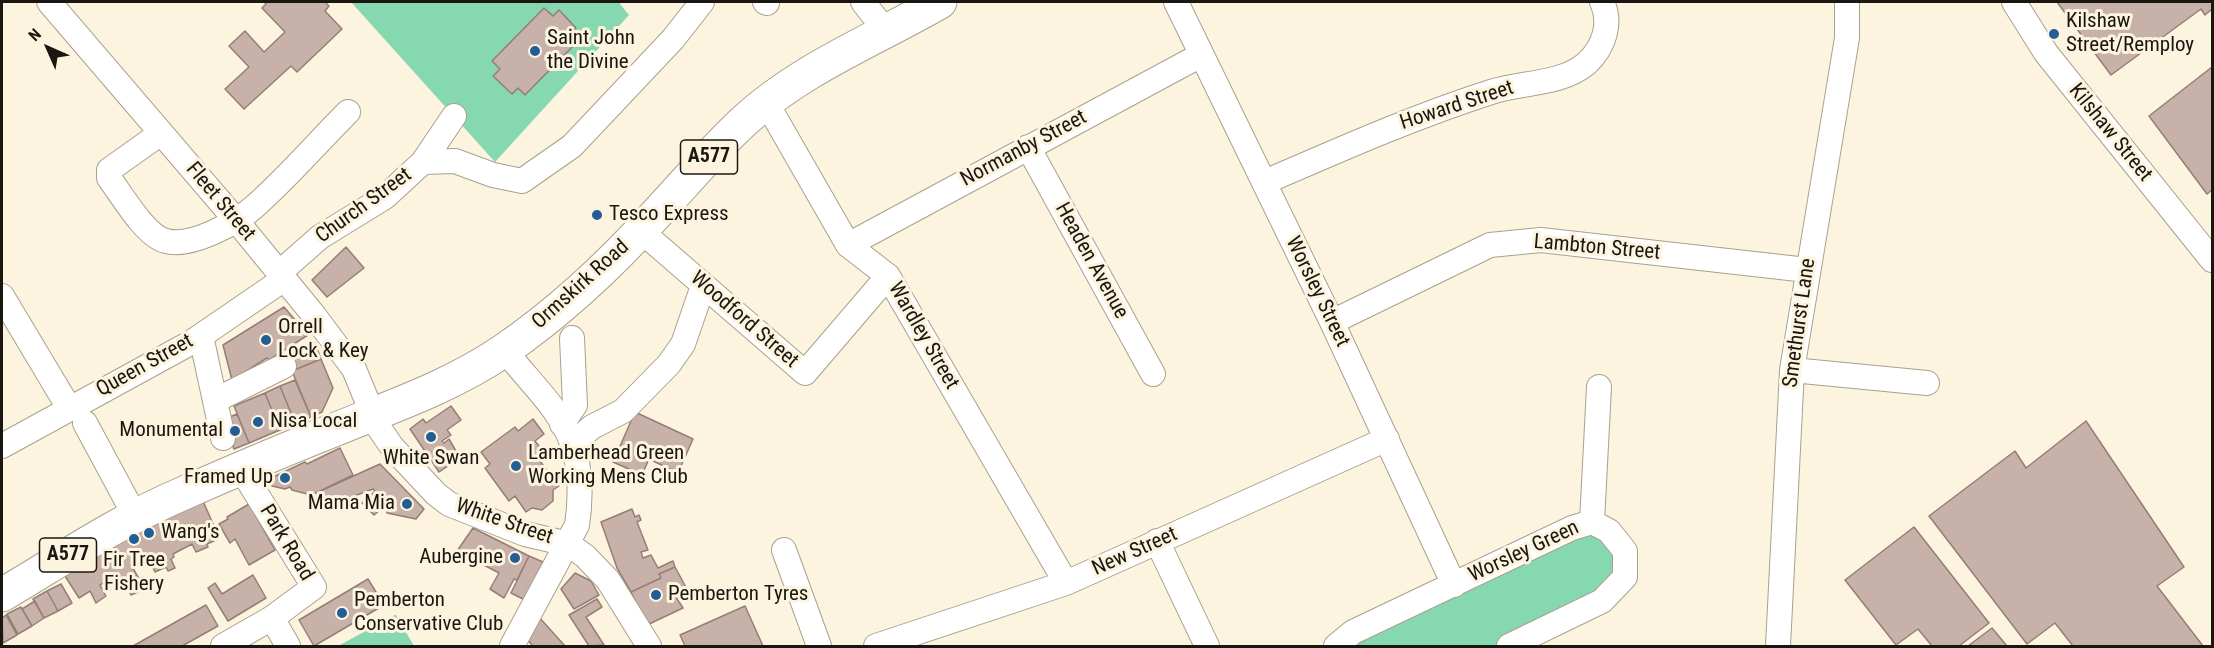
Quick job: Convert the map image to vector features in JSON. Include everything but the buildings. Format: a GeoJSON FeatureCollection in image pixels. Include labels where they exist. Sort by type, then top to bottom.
{"type":"FeatureCollection","features":[{"type":"Feature","properties":{"kind":"highway","name":"Ormskirk Road"},"geometry":{"type":"LineString","coordinates":[[241,469],[449,384],[505,350],[583,288],[641,231],[717,148],[766,102],[885,30],[940,2]]}},
{"type":"Feature","properties":{"kind":"highway","name":"A577"},"geometry":{"type":"LineString","coordinates":[[2,595],[135,516],[241,469]]}},
{"type":"Feature","properties":{"kind":"street","name":"Fleet Street"},"geometry":{"type":"LineString","coordinates":[[49,2],[282,276],[354,369],[372,416]]}},
{"type":"Feature","properties":{"kind":"street","name":"Church Street"},"geometry":{"type":"LineString","coordinates":[[282,276],[320,237],[385,197],[423,162],[455,161],[493,175],[522,181],[572,146],[673,39],[702,2]]}},
{"type":"Feature","properties":{"kind":"street"},"geometry":{"type":"LineString","coordinates":[[863,2],[885,30]]}},
{"type":"Feature","properties":{"kind":"street","name":"Worsley Street"},"geometry":{"type":"LineString","coordinates":[[1176,2],[1332,322],[1454,585]]}},
{"type":"Feature","properties":{"kind":"street","name":"Howard Street"},"geometry":{"type":"LineString","coordinates":[[1264,182],[1396,126],[1493,91],[1570,74],[1587,63],[1605,40],[1607,13],[1602,2]]}},
{"type":"Feature","properties":{"kind":"street","name":"Smethurst Lane"},"geometry":{"type":"LineString","coordinates":[[1778,646],[1792,370],[1847,38],[1847,2]]}},
{"type":"Feature","properties":{"kind":"street","name":"Kilshaw Street"},"geometry":{"type":"LineString","coordinates":[[2014,2],[2046,54],[2212,260]]}},
{"type":"Feature","properties":{"kind":"street","name":"Normanby Street"},"geometry":{"type":"LineString","coordinates":[[848,245],[1201,55]]}},
{"type":"Feature","properties":{"kind":"street","name":"Wardley Street"},"geometry":{"type":"LineString","coordinates":[[766,102],[848,245],[888,276],[1066,583]]}},
{"type":"Feature","properties":{"kind":"street"},"geometry":{"type":"LineString","coordinates":[[161,133],[109,170],[109,178],[151,234],[166,242],[183,243],[209,234],[253,208],[348,112]]}},
{"type":"Feature","properties":{"kind":"street"},"geometry":{"type":"LineString","coordinates":[[423,162],[454,116]]}},
{"type":"Feature","properties":{"kind":"street","name":"Headen Avenue"},"geometry":{"type":"LineString","coordinates":[[1028,147],[1153,374]]}},
{"type":"Feature","properties":{"kind":"street","name":"Woodford Street"},"geometry":{"type":"LineString","coordinates":[[641,231],[805,373],[888,276]]}},
{"type":"Feature","properties":{"kind":"street","name":"Lambton Street"},"geometry":{"type":"LineString","coordinates":[[1332,322],[1490,245],[1541,240],[1807,270]]}},
{"type":"Feature","properties":{"kind":"street","name":"Queen Street"},"geometry":{"type":"LineString","coordinates":[[2,446],[77,416],[201,336],[282,276]]}},
{"type":"Feature","properties":{"kind":"street"},"geometry":{"type":"LineString","coordinates":[[568,434],[592,427],[623,411],[669,364],[683,344],[703,286]]}},
{"type":"Feature","properties":{"kind":"street"},"geometry":{"type":"LineString","coordinates":[[2,296],[77,416],[135,516]]}},
{"type":"Feature","properties":{"kind":"street"},"geometry":{"type":"LineString","coordinates":[[201,336],[223,438]]}},
{"type":"Feature","properties":{"kind":"street"},"geometry":{"type":"LineString","coordinates":[[568,434],[575,405],[572,338]]}},
{"type":"Feature","properties":{"kind":"street"},"geometry":{"type":"LineString","coordinates":[[505,350],[551,406],[568,434],[580,504],[577,525],[516,644]]}},
{"type":"Feature","properties":{"kind":"street"},"geometry":{"type":"LineString","coordinates":[[216,400],[284,366]]}},
{"type":"Feature","properties":{"kind":"street"},"geometry":{"type":"LineString","coordinates":[[1792,370],[1927,382]]}},
{"type":"Feature","properties":{"kind":"street"},"geometry":{"type":"LineString","coordinates":[[1592,522],[1599,387]]}},
{"type":"Feature","properties":{"kind":"street","name":"White Street"},"geometry":{"type":"LineString","coordinates":[[372,416],[392,447],[436,494],[449,504],[525,534],[567,544]]}},
{"type":"Feature","properties":{"kind":"street","name":"New Street"},"geometry":{"type":"LineString","coordinates":[[876,646],[1066,583],[1387,439]]}},
{"type":"Feature","properties":{"kind":"street","name":"Park Road"},"geometry":{"type":"LineString","coordinates":[[223,646],[272,618],[314,587],[241,469]]}},
{"type":"Feature","properties":{"kind":"street","name":"Worsley Green"},"geometry":{"type":"LineString","coordinates":[[1336,646],[1353,632],[1572,528],[1592,522],[1609,531],[1625,551],[1625,577],[1602,601],[1509,646]]}},
{"type":"Feature","properties":{"kind":"street"},"geometry":{"type":"LineString","coordinates":[[1157,542],[1207,646]]}},
{"type":"Feature","properties":{"kind":"street"},"geometry":{"type":"LineString","coordinates":[[567,544],[591,561],[608,580],[649,646]]}},
{"type":"Feature","properties":{"kind":"street"},"geometry":{"type":"LineString","coordinates":[[784,550],[819,646]]}},
{"type":"Feature","properties":{"kind":"street"},"geometry":{"type":"LineString","coordinates":[[272,618],[288,646]]}},
{"type":"Feature","properties":{"kind":"green space"},"geometry":{"type":"Polygon","coordinates":[[[351,2],[621,2],[620,4],[629,15],[495,162],[351,2]]]}},
{"type":"Feature","properties":{"kind":"green space"},"geometry":{"type":"Polygon","coordinates":[[[1572,528],[1609,531],[1625,577],[1509,646],[1336,646],[1572,528]]]}},
{"type":"Feature","properties":{"kind":"green space"},"geometry":{"type":"Polygon","coordinates":[[[395,615],[414,646],[338,646],[395,615]]]}},
{"type":"Feature","properties":{"kind":"place","name":"Kilshaw Street/Remploy"},"geometry":{"type":"Point","coordinates":[2054,34]}},
{"type":"Feature","properties":{"kind":"place","name":"Saint John the Divine"},"geometry":{"type":"Point","coordinates":[535,51]}},
{"type":"Feature","properties":{"kind":"place","name":"Tesco Express"},"geometry":{"type":"Point","coordinates":[597,215]}},
{"type":"Feature","properties":{"kind":"place","name":"Orrell Lock & Key"},"geometry":{"type":"Point","coordinates":[266,340]}},
{"type":"Feature","properties":{"kind":"place","name":"Nisa Local"},"geometry":{"type":"Point","coordinates":[258,422]}},
{"type":"Feature","properties":{"kind":"place","name":"Monumental"},"geometry":{"type":"Point","coordinates":[235,431]}},
{"type":"Feature","properties":{"kind":"place","name":"White Swan"},"geometry":{"type":"Point","coordinates":[431,437]}},
{"type":"Feature","properties":{"kind":"place","name":"Lamberhead Green Working Mens Club"},"geometry":{"type":"Point","coordinates":[516,466]}},
{"type":"Feature","properties":{"kind":"place","name":"Framed Up"},"geometry":{"type":"Point","coordinates":[285,478]}},
{"type":"Feature","properties":{"kind":"place","name":"Mama Mia"},"geometry":{"type":"Point","coordinates":[407,504]}},
{"type":"Feature","properties":{"kind":"place","name":"Wang's"},"geometry":{"type":"Point","coordinates":[149,533]}},
{"type":"Feature","properties":{"kind":"place","name":"Fir Tree Fishery"},"geometry":{"type":"Point","coordinates":[134,539]}},
{"type":"Feature","properties":{"kind":"place","name":"Aubergine"},"geometry":{"type":"Point","coordinates":[515,558]}},
{"type":"Feature","properties":{"kind":"place","name":"Pemberton Tyres"},"geometry":{"type":"Point","coordinates":[656,595]}},
{"type":"Feature","properties":{"kind":"place","name":"Pemberton Conservative Club"},"geometry":{"type":"Point","coordinates":[342,613]}}]}
